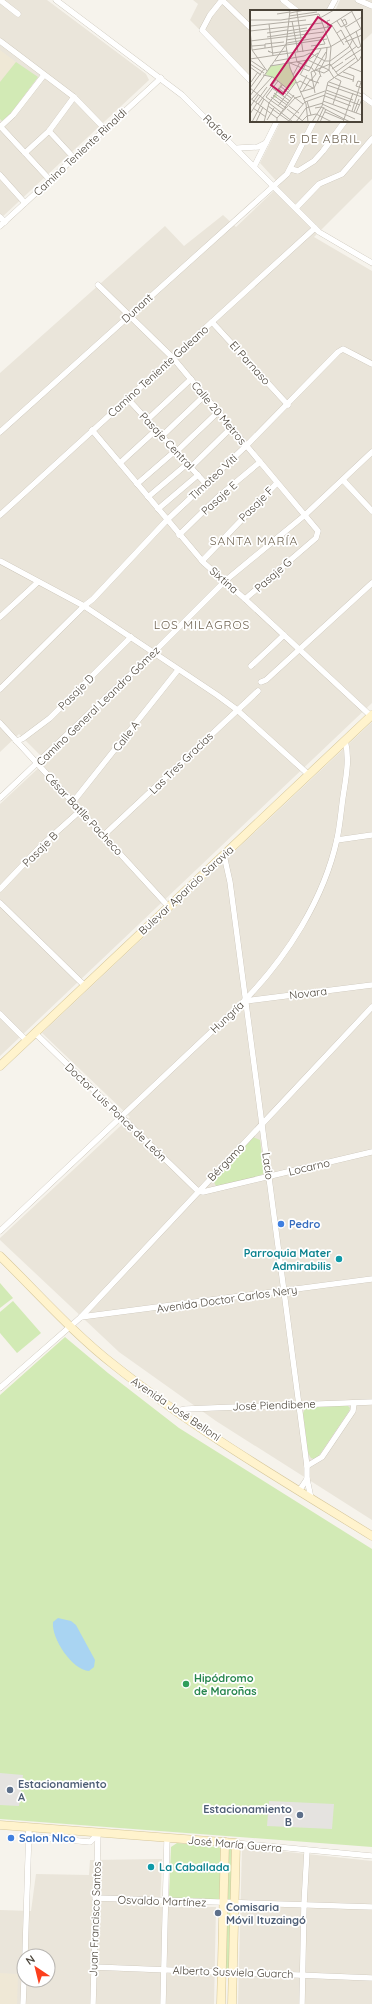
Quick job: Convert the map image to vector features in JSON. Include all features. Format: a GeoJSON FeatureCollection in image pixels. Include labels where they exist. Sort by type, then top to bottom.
{"type":"FeatureCollection","features":[{"type":"Feature","properties":{"kind":"street"},"geometry":{"type":"LineString","coordinates":[[0,0],[18,14]]}},
{"type":"Feature","properties":{"kind":"street","name":"Rafael"},"geometry":{"type":"LineString","coordinates":[[56,0],[64,3],[182,95],[238,148],[315,228],[328,238],[372,263]]}},
{"type":"Feature","properties":{"kind":"street"},"geometry":{"type":"LineString","coordinates":[[283,0],[296,10]]}},
{"type":"Feature","properties":{"kind":"street"},"geometry":{"type":"LineString","coordinates":[[330,10],[335,0]]}},
{"type":"Feature","properties":{"kind":"street"},"geometry":{"type":"LineString","coordinates":[[358,0],[372,6]]}},
{"type":"Feature","properties":{"kind":"street"},"geometry":{"type":"LineString","coordinates":[[250,27],[230,7],[221,1],[210,15],[202,30],[250,80]]}},
{"type":"Feature","properties":{"kind":"street"},"geometry":{"type":"LineString","coordinates":[[0,41],[74,97],[105,129]]}},
{"type":"Feature","properties":{"kind":"street"},"geometry":{"type":"LineString","coordinates":[[44,75],[13,115],[0,127],[50,180]]}},
{"type":"Feature","properties":{"kind":"street","name":"Camino Teniente Rinaldi"},"geometry":{"type":"LineString","coordinates":[[2,224],[161,78]]}},
{"type":"Feature","properties":{"kind":"street"},"geometry":{"type":"LineString","coordinates":[[25,153],[49,131],[74,97]]}},
{"type":"Feature","properties":{"kind":"street"},"geometry":{"type":"LineString","coordinates":[[362,97],[372,103]]}},
{"type":"Feature","properties":{"kind":"street"},"geometry":{"type":"LineString","coordinates":[[255,165],[276,122]]}},
{"type":"Feature","properties":{"kind":"street"},"geometry":{"type":"LineString","coordinates":[[314,122],[291,169],[298,171],[314,160],[344,122]]}},
{"type":"Feature","properties":{"kind":"street"},"geometry":{"type":"LineString","coordinates":[[49,131],[74,158]]}},
{"type":"Feature","properties":{"kind":"street"},"geometry":{"type":"LineString","coordinates":[[296,208],[319,184],[342,174],[372,139]]}},
{"type":"Feature","properties":{"kind":"street"},"geometry":{"type":"LineString","coordinates":[[238,148],[258,147],[266,143]]}},
{"type":"Feature","properties":{"kind":"street","name":"Dunant"},"geometry":{"type":"LineString","coordinates":[[0,432],[274,186],[291,169]]}},
{"type":"Feature","properties":{"kind":"street"},"geometry":{"type":"LineString","coordinates":[[0,175],[25,203]]}},
{"type":"Feature","properties":{"kind":"street"},"geometry":{"type":"LineString","coordinates":[[0,217],[2,224]]}},
{"type":"Feature","properties":{"kind":"street","name":"Camino Teniente Galeano"},"geometry":{"type":"LineString","coordinates":[[0,515],[315,228]]}},
{"type":"Feature","properties":{"kind":"street","name":"Calle 20 Metros"},"geometry":{"type":"LineString","coordinates":[[98,285],[173,358],[277,483],[305,514]]}},
{"type":"Feature","properties":{"kind":"street","name":"El Parnaso"},"geometry":{"type":"LineString","coordinates":[[212,322],[288,405]]}},
{"type":"Feature","properties":{"kind":"street","name":"Timoteo Viti"},"geometry":{"type":"LineString","coordinates":[[0,689],[84,606],[93,599],[167,520],[288,405],[338,352],[344,349],[372,364]]}},
{"type":"Feature","properties":{"kind":"street"},"geometry":{"type":"LineString","coordinates":[[147,420],[191,379]]}},
{"type":"Feature","properties":{"kind":"street"},"geometry":{"type":"LineString","coordinates":[[162,436],[204,396]]}},
{"type":"Feature","properties":{"kind":"street","name":"Pasaje Central"},"geometry":{"type":"LineString","coordinates":[[128,399],[206,484]]}},
{"type":"Feature","properties":{"kind":"street"},"geometry":{"type":"LineString","coordinates":[[137,484],[176,451],[218,412]]}},
{"type":"Feature","properties":{"kind":"street"},"geometry":{"type":"LineString","coordinates":[[148,497],[189,465],[231,428]]}},
{"type":"Feature","properties":{"kind":"street","name":"Sixtina"},"geometry":{"type":"LineString","coordinates":[[92,430],[179,535],[202,560],[371,716]]}},
{"type":"Feature","properties":{"kind":"street"},"geometry":{"type":"LineString","coordinates":[[120,463],[156,430]]}},
{"type":"Feature","properties":{"kind":"street","name":"Camino General Leandro Gómez"},"geometry":{"type":"LineString","coordinates":[[0,798],[153,653],[225,581],[305,514],[372,452]]}},
{"type":"Feature","properties":{"kind":"street","name":"Pasaje E"},"geometry":{"type":"LineString","coordinates":[[179,535],[218,498],[260,462]]}},
{"type":"Feature","properties":{"kind":"street"},"geometry":{"type":"LineString","coordinates":[[158,509],[198,475]]}},
{"type":"Feature","properties":{"kind":"street"},"geometry":{"type":"LineString","coordinates":[[343,480],[372,511]]}},
{"type":"Feature","properties":{"kind":"street","name":"Pasaje F"},"geometry":{"type":"LineString","coordinates":[[202,560],[277,483]]}},
{"type":"Feature","properties":{"kind":"street","name":"Pasaje G"},"geometry":{"type":"LineString","coordinates":[[245,599],[316,538],[318,531],[305,514]]}},
{"type":"Feature","properties":{"kind":"street"},"geometry":{"type":"LineString","coordinates":[[0,561],[84,606],[236,709],[308,774]]}},
{"type":"Feature","properties":{"kind":"street"},"geometry":{"type":"LineString","coordinates":[[0,617],[38,582]]}},
{"type":"Feature","properties":{"kind":"street"},"geometry":{"type":"LineString","coordinates":[[261,682],[300,650],[372,583]]}},
{"type":"Feature","properties":{"kind":"street"},"geometry":{"type":"LineString","coordinates":[[251,666],[284,635]]}},
{"type":"Feature","properties":{"kind":"street","name":"Pasaje D"},"geometry":{"type":"LineString","coordinates":[[16,741],[22,739],[50,718],[131,637]]}},
{"type":"Feature","properties":{"kind":"street","name":"Calle A"},"geometry":{"type":"LineString","coordinates":[[73,802],[178,670]]}},
{"type":"Feature","properties":{"kind":"street","name":"Las Tres Gracias"},"geometry":{"type":"LineString","coordinates":[[104,835],[236,709],[258,690]]}},
{"type":"Feature","properties":{"kind":"street","name":"Bulevar Aparicio Saravia"},"geometry":{"type":"LineString","coordinates":[[0,1066],[371,716]]}},
{"type":"Feature","properties":{"kind":"street","name":"César Batlle Pacheco"},"geometry":{"type":"LineString","coordinates":[[0,723],[168,906]]}},
{"type":"Feature","properties":{"kind":"street","name":"Hungría"},"geometry":{"type":"LineString","coordinates":[[0,1231],[244,1001],[275,965],[300,928],[324,878],[337,840],[348,762],[345,740]]}},
{"type":"Feature","properties":{"kind":"street","name":"Pasaje B"},"geometry":{"type":"LineString","coordinates":[[0,889],[42,845],[81,810]]}},
{"type":"Feature","properties":{"kind":"street"},"geometry":{"type":"LineString","coordinates":[[337,840],[372,835]]}},
{"type":"Feature","properties":{"kind":"street","name":"Lacio"},"geometry":{"type":"LineString","coordinates":[[224,855],[230,882],[244,1001],[299,1404],[307,1466],[307,1479],[311,1498]]}},
{"type":"Feature","properties":{"kind":"street"},"geometry":{"type":"LineString","coordinates":[[0,903],[85,986]]}},
{"type":"Feature","properties":{"kind":"street","name":"Novara"},"geometry":{"type":"LineString","coordinates":[[244,1001],[372,986]]}},
{"type":"Feature","properties":{"kind":"street","name":"Bérgamo"},"geometry":{"type":"LineString","coordinates":[[0,1388],[81,1318],[198,1191],[372,1007]]}},
{"type":"Feature","properties":{"kind":"street"},"geometry":{"type":"LineString","coordinates":[[0,1014],[27,1040]]}},
{"type":"Feature","properties":{"kind":"street","name":"Doctor Luis Ponce de León"},"geometry":{"type":"LineString","coordinates":[[35,1033],[198,1191]]}},
{"type":"Feature","properties":{"kind":"street","name":"Locarno"},"geometry":{"type":"LineString","coordinates":[[198,1191],[203,1192],[372,1152]]}},
{"type":"Feature","properties":{"kind":"street","name":"Avenida José Belloni"},"geometry":{"type":"LineString","coordinates":[[0,1256],[112,1364],[176,1411],[299,1491],[372,1536]]}},
{"type":"Feature","properties":{"kind":"street","name":"Avenida Doctor Carlos Nery"},"geometry":{"type":"LineString","coordinates":[[81,1318],[372,1279]]}},
{"type":"Feature","properties":{"kind":"street","name":"José Piendibene"},"geometry":{"type":"LineString","coordinates":[[176,1411],[299,1404],[372,1402]]}},
{"type":"Feature","properties":{"kind":"street"},"geometry":{"type":"LineString","coordinates":[[307,1466],[322,1457],[352,1412],[354,1403]]}},
{"type":"Feature","properties":{"kind":"street"},"geometry":{"type":"LineString","coordinates":[[299,1491],[307,1479]]}},
{"type":"Feature","properties":{"kind":"street","name":"José María Guerra"},"geometry":{"type":"LineString","coordinates":[[0,1825],[28,1831],[225,1842],[372,1856]]}},
{"type":"Feature","properties":{"kind":"street"},"geometry":{"type":"LineString","coordinates":[[25,1948],[28,1831]]}},
{"type":"Feature","properties":{"kind":"street","name":"Juan Francisco Santos"},"geometry":{"type":"LineString","coordinates":[[93,2004],[98,1834]]}},
{"type":"Feature","properties":{"kind":"street"},"geometry":{"type":"LineString","coordinates":[[163,2004],[167,1838]]}},
{"type":"Feature","properties":{"kind":"street"},"geometry":{"type":"LineString","coordinates":[[221,2004],[225,1842]]}},
{"type":"Feature","properties":{"kind":"street"},"geometry":{"type":"LineString","coordinates":[[232,2004],[236,1843]]}},
{"type":"Feature","properties":{"kind":"street"},"geometry":{"type":"LineString","coordinates":[[302,2004],[304,1904],[307,1851]]}},
{"type":"Feature","properties":{"kind":"street","name":"Osvaldo Martínez"},"geometry":{"type":"LineString","coordinates":[[95,1898],[372,1907]]}},
{"type":"Feature","properties":{"kind":"street","name":"Alberto Susviela Guarch"},"geometry":{"type":"LineString","coordinates":[[93,1967],[372,1978]]}},
{"type":"Feature","properties":{"kind":"street"},"geometry":{"type":"LineString","coordinates":[[23,2004],[24,1988]]}},
{"type":"Feature","properties":{"kind":"shaded area"},"geometry":{"type":"Polygon","coordinates":[[[0,0],[47,0],[146,74],[149,80],[0,219],[0,0]]]}},
{"type":"Feature","properties":{"kind":"shaded area"},"geometry":{"type":"Polygon","coordinates":[[[193,0],[335,0],[330,10],[250,10],[250,81],[190,20],[198,4],[193,0]]]}},
{"type":"Feature","properties":{"kind":"shaded area"},"geometry":{"type":"Polygon","coordinates":[[[340,0],[372,0],[372,33],[362,42],[362,10],[335,10],[340,0]]]}},
{"type":"Feature","properties":{"kind":"shaded area"},"geometry":{"type":"Polygon","coordinates":[[[0,50],[16,62],[0,82],[0,50]]]}},
{"type":"Feature","properties":{"kind":"shaded area"},"geometry":{"type":"Polygon","coordinates":[[[362,101],[372,107],[372,179],[314,237],[372,271],[372,703],[0,1056],[0,804],[46,761],[19,734],[0,752],[0,373],[165,226],[184,246],[223,215],[236,227],[280,185],[260,163],[280,122],[362,122],[362,101]]]}},
{"type":"Feature","properties":{"kind":"shaded area"},"geometry":{"type":"Polygon","coordinates":[[[372,722],[372,1520],[216,1421],[119,1352],[0,1240],[0,1238],[130,1117],[42,1033],[372,722]]]}},
{"type":"Feature","properties":{"kind":"shaded area","name":"Estacionamiento A"},"geometry":{"type":"Polygon","coordinates":[[[0,1773],[23,1775],[19,1806],[0,1805],[0,1773]]]}},
{"type":"Feature","properties":{"kind":"shaded area","name":"Estacionamiento B"},"geometry":{"type":"Polygon","coordinates":[[[269,1801],[334,1804],[332,1829],[267,1826],[269,1801]]]}},
{"type":"Feature","properties":{"kind":"shaded area"},"geometry":{"type":"Polygon","coordinates":[[[242,1847],[372,1861],[372,2004],[238,2004],[242,1847]]]}},
{"type":"Feature","properties":{"kind":"shaded area"},"geometry":{"type":"Polygon","coordinates":[[[162,1859],[160,1907],[216,1907],[214,2004],[0,2004],[0,1910],[31,1911],[36,1874],[89,1875],[90,1860],[162,1859]]]}},
{"type":"Feature","properties":{"kind":"shaded area"},"geometry":{"type":"Polygon","coordinates":[[[0,1973],[16,1974],[17,2004],[0,2004],[0,1973]]]}},
{"type":"Feature","properties":{"kind":"green space"},"geometry":{"type":"Polygon","coordinates":[[[16,62],[38,77],[11,113],[2,121],[0,119],[0,82],[16,62]]]}},
{"type":"Feature","properties":{"kind":"green space"},"geometry":{"type":"Polygon","coordinates":[[[253,1137],[260,1140],[264,1173],[260,1176],[221,1187],[216,1186],[213,1180],[253,1137]]]}},
{"type":"Feature","properties":{"kind":"green space"},"geometry":{"type":"Polygon","coordinates":[[[0,1283],[13,1298],[0,1308],[0,1283]]]}},
{"type":"Feature","properties":{"kind":"green space"},"geometry":{"type":"Polygon","coordinates":[[[13,1301],[41,1333],[17,1353],[0,1333],[0,1312],[13,1301]]]}},
{"type":"Feature","properties":{"kind":"green space","name":"Hipódromo de Maroñas"},"geometry":{"type":"Polygon","coordinates":[[[65,1337],[108,1373],[179,1428],[372,1549],[372,1847],[0,1819],[0,1395],[65,1337]]]}},
{"type":"Feature","properties":{"kind":"green space"},"geometry":{"type":"Polygon","coordinates":[[[347,1405],[350,1408],[349,1411],[318,1457],[314,1459],[311,1458],[308,1453],[303,1413],[306,1407],[347,1405]]]}},
{"type":"Feature","properties":{"kind":"green space"},"geometry":{"type":"Polygon","coordinates":[[[177,1843],[221,1848],[220,1900],[170,1898],[171,1847],[177,1843]]]}},
{"type":"Feature","properties":{"kind":"green space"},"geometry":{"type":"Polygon","coordinates":[[[228,1848],[232,1848],[231,1899],[227,1900],[228,1848]]]}},
{"type":"Feature","properties":{"kind":"green space"},"geometry":{"type":"Polygon","coordinates":[[[228,1905],[231,1906],[230,1968],[227,1970],[225,1969],[228,1905]]]}},
{"type":"Feature","properties":{"kind":"water"},"geometry":{"type":"Polygon","coordinates":[[[58,1618],[71,1621],[76,1625],[95,1660],[94,1667],[89,1671],[76,1665],[59,1644],[53,1629],[53,1622],[58,1618]]]}},
{"type":"Feature","properties":{"kind":"place","name":"Pedro"},"geometry":{"type":"Point","coordinates":[281,1224]}},
{"type":"Feature","properties":{"kind":"place","name":"Parroquia Mater Admirabilis"},"geometry":{"type":"Point","coordinates":[339,1259]}},
{"type":"Feature","properties":{"kind":"place","name":"Hipódromo de Maroñas"},"geometry":{"type":"Point","coordinates":[186,1684]}},
{"type":"Feature","properties":{"kind":"place","name":"Estacionamiento A"},"geometry":{"type":"Point","coordinates":[10,1790]}},
{"type":"Feature","properties":{"kind":"place","name":"Estacionamiento B"},"geometry":{"type":"Point","coordinates":[300,1815]}},
{"type":"Feature","properties":{"kind":"place","name":"Salon NIco"},"geometry":{"type":"Point","coordinates":[11,1838]}},
{"type":"Feature","properties":{"kind":"place","name":"La Caballada"},"geometry":{"type":"Point","coordinates":[151,1867]}},
{"type":"Feature","properties":{"kind":"place","name":"Comisaria Móvil Ituzaingó"},"geometry":{"type":"Point","coordinates":[218,1913]}},
{"type":"Feature","properties":{"kind":"district","name":"5 DE ABRIL"},"geometry":{"type":"Point","coordinates":[325,138]}},
{"type":"Feature","properties":{"kind":"district","name":"SANTA MARÍA"},"geometry":{"type":"Point","coordinates":[254,540]}},
{"type":"Feature","properties":{"kind":"district","name":"LOS MILAGROS"},"geometry":{"type":"Point","coordinates":[202,624]}}]}
